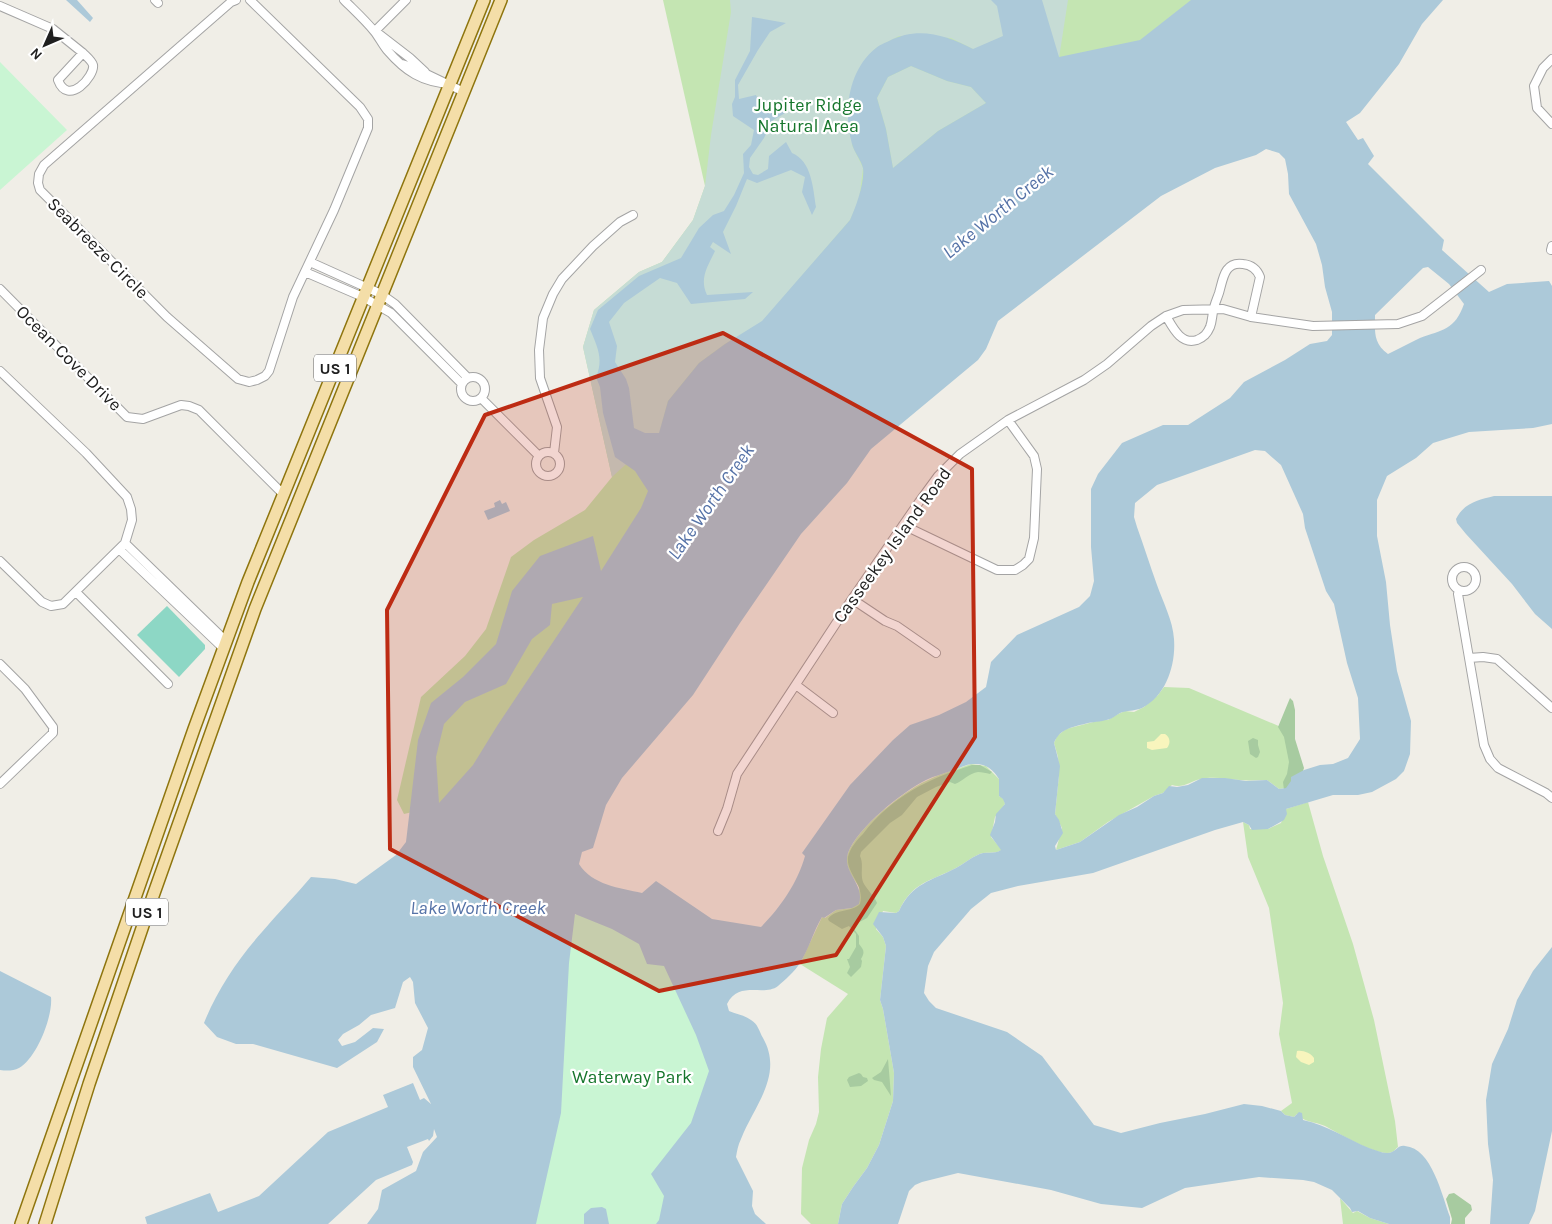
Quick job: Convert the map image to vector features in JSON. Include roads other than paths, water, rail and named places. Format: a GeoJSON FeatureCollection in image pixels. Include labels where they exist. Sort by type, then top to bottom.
{"type":"FeatureCollection","features":[{"type":"Feature","properties":{"kind":"main road","name":"US 1"},"geometry":{"type":"LineString","coordinates":[[21,1224],[248,582],[484,0]]}},
{"type":"Feature","properties":{"kind":"main road","name":"US 1"},"geometry":{"type":"LineString","coordinates":[[45,1224],[153,896],[255,609],[501,0]]}},
{"type":"Feature","properties":{"kind":"main road"},"geometry":{"type":"LineString","coordinates":[[296,507],[294,487],[323,414],[331,376]]}},
{"type":"Feature","properties":{"kind":"main road"},"geometry":{"type":"LineString","coordinates":[[218,711],[218,694],[254,592],[248,582]]}},
{"type":"Feature","properties":{"kind":"main road"},"geometry":{"type":"LineString","coordinates":[[153,896],[149,889],[148,881],[162,843],[162,824]]}},
{"type":"Feature","properties":{"kind":"main road"},"geometry":{"type":"LineString","coordinates":[[110,1022],[115,992],[141,911],[135,899]]}},
{"type":"Feature","properties":{"kind":"street","name":"Seabreeze Circle"},"geometry":{"type":"LineString","coordinates":[[236,0],[231,2],[44,165],[38,174],[38,183],[40,190],[62,213],[167,317],[235,376],[249,382],[257,380],[267,373],[293,297],[334,210],[368,128],[368,119],[360,107],[250,0]]}},
{"type":"Feature","properties":{"kind":"street"},"geometry":{"type":"LineString","coordinates":[[344,0],[374,31],[410,58],[424,72]]}},
{"type":"Feature","properties":{"kind":"street"},"geometry":{"type":"LineString","coordinates":[[374,31],[406,0]]}},
{"type":"Feature","properties":{"kind":"street"},"geometry":{"type":"LineString","coordinates":[[0,6],[53,29],[83,53],[92,62],[94,67],[92,73],[78,89],[71,92],[65,91],[58,80],[83,53]]}},
{"type":"Feature","properties":{"kind":"street"},"geometry":{"type":"LineString","coordinates":[[374,31],[387,50],[406,69],[418,77],[433,83],[450,84]]}},
{"type":"Feature","properties":{"kind":"street"},"geometry":{"type":"LineString","coordinates":[[1552,59],[1543,68],[1534,86],[1537,108],[1552,124]]}},
{"type":"Feature","properties":{"kind":"street"},"geometry":{"type":"LineString","coordinates":[[401,64],[424,72],[464,92]]}},
{"type":"Feature","properties":{"kind":"street"},"geometry":{"type":"LineString","coordinates":[[554,453],[557,427],[540,378],[539,350],[543,318],[553,294],[562,279],[593,246],[620,222],[633,215]]}},
{"type":"Feature","properties":{"kind":"street"},"geometry":{"type":"LineString","coordinates":[[310,262],[331,271],[365,292],[377,305],[391,313],[462,384],[462,393],[467,400],[474,401],[481,398],[485,392],[483,382],[476,377],[468,378],[462,384]]}},
{"type":"Feature","properties":{"kind":"street"},"geometry":{"type":"LineString","coordinates":[[1166,316],[1178,335],[1186,341],[1196,341],[1206,336],[1212,324],[1213,309],[1220,290],[1222,277],[1229,268],[1239,263],[1254,267],[1260,277],[1251,316]]}},
{"type":"Feature","properties":{"kind":"street","name":"Casseekey Island Road"},"geometry":{"type":"LineString","coordinates":[[718,832],[737,774],[903,525],[938,476],[960,454],[1008,420],[1084,380],[1107,364],[1151,326],[1166,316],[1183,310],[1223,309],[1251,316],[1312,326],[1398,324],[1414,320],[1434,308],[1481,270]]}},
{"type":"Feature","properties":{"kind":"street"},"geometry":{"type":"LineString","coordinates":[[327,282],[331,271]]}},
{"type":"Feature","properties":{"kind":"street"},"geometry":{"type":"LineString","coordinates":[[305,272],[327,282],[365,292],[381,294],[395,304],[468,378]]}},
{"type":"Feature","properties":{"kind":"street","name":"Ocean Cove Drive"},"geometry":{"type":"LineString","coordinates":[[0,288],[127,417],[144,419],[181,405],[194,408],[283,494]]}},
{"type":"Feature","properties":{"kind":"street"},"geometry":{"type":"LineString","coordinates":[[0,371],[86,453],[127,497],[132,520],[125,542],[63,604],[51,606],[42,602],[0,561]]}},
{"type":"Feature","properties":{"kind":"street"},"geometry":{"type":"LineString","coordinates":[[481,398],[539,456]]}},
{"type":"Feature","properties":{"kind":"street"},"geometry":{"type":"LineString","coordinates":[[903,525],[996,570],[1015,570],[1023,565],[1029,558],[1034,538],[1037,469],[1034,456],[1008,420]]}},
{"type":"Feature","properties":{"kind":"street"},"geometry":{"type":"LineString","coordinates":[[547,452],[554,453],[560,460],[560,468],[556,474],[542,475],[536,468],[539,456],[547,452]]}},
{"type":"Feature","properties":{"kind":"street"},"geometry":{"type":"LineString","coordinates":[[125,542],[225,644]]}},
{"type":"Feature","properties":{"kind":"street"},"geometry":{"type":"LineString","coordinates":[[119,549],[225,644]]}},
{"type":"Feature","properties":{"kind":"street"},"geometry":{"type":"LineString","coordinates":[[1459,590],[1458,594],[1484,745],[1490,759],[1498,768],[1552,798]]}},
{"type":"Feature","properties":{"kind":"street"},"geometry":{"type":"LineString","coordinates":[[76,592],[168,684]]}},
{"type":"Feature","properties":{"kind":"street"},"geometry":{"type":"LineString","coordinates":[[852,599],[885,621],[898,626],[936,653]]}},
{"type":"Feature","properties":{"kind":"street"},"geometry":{"type":"LineString","coordinates":[[1469,658],[1483,656],[1497,659],[1552,708]]}},
{"type":"Feature","properties":{"kind":"street"},"geometry":{"type":"LineString","coordinates":[[0,664],[25,689],[53,727],[52,733],[0,784]]}},
{"type":"Feature","properties":{"kind":"street"},"geometry":{"type":"LineString","coordinates":[[796,685],[833,713]]}},
{"type":"Feature","properties":{"kind":"water"},"geometry":{"type":"Polygon","coordinates":[[[66,0],[77,0],[93,18],[90,22],[66,0]]]}},
{"type":"Feature","properties":{"kind":"water","name":"Lake Worth Creek"},"geometry":{"type":"Polygon","coordinates":[[[991,0],[1042,0],[1059,57],[1140,40],[1191,0],[1443,0],[1422,24],[1399,64],[1360,113],[1346,122],[1358,140],[1363,138],[1374,156],[1368,164],[1444,240],[1442,250],[1489,292],[1507,284],[1549,281],[1552,286],[1552,424],[1533,428],[1469,432],[1433,443],[1416,458],[1387,476],[1377,500],[1377,536],[1386,582],[1397,671],[1411,721],[1410,754],[1404,771],[1396,779],[1372,792],[1358,795],[1333,795],[1286,809],[1287,814],[1284,820],[1268,829],[1252,830],[1249,825],[1243,822],[1093,873],[1018,886],[991,893],[971,909],[934,952],[928,966],[924,993],[936,1008],[1007,1032],[1042,1056],[1094,1125],[1121,1133],[1244,1104],[1262,1106],[1294,1117],[1299,1112],[1302,1113],[1303,1120],[1337,1132],[1380,1152],[1389,1153],[1403,1146],[1414,1149],[1422,1155],[1435,1174],[1450,1217],[1450,1224],[1389,1224],[1370,1218],[1358,1211],[1352,1212],[1332,1190],[1314,1182],[1303,1180],[1259,1177],[1185,1188],[1142,1208],[1101,1204],[1051,1190],[958,1173],[915,1185],[909,1191],[898,1224],[838,1224],[842,1204],[867,1168],[879,1145],[893,1101],[894,1073],[880,1000],[886,946],[883,937],[873,924],[879,912],[896,913],[899,911],[910,894],[923,884],[980,854],[1001,850],[990,835],[996,814],[1005,804],[999,796],[999,779],[988,767],[977,764],[968,765],[926,780],[893,802],[870,822],[853,843],[847,860],[850,872],[859,890],[859,904],[852,908],[836,910],[824,918],[822,917],[800,963],[778,986],[772,989],[738,993],[727,1004],[729,1011],[746,1017],[755,1024],[769,1052],[769,1078],[740,1141],[736,1157],[753,1191],[752,1206],[755,1214],[766,1224],[656,1224],[659,1220],[664,1196],[651,1174],[691,1123],[709,1071],[696,1035],[664,966],[647,964],[639,944],[612,929],[575,914],[569,963],[561,1113],[536,1224],[367,1224],[378,1209],[382,1190],[416,1171],[423,1152],[437,1137],[434,1129],[433,1136],[429,1141],[428,1139],[407,1147],[413,1162],[412,1165],[376,1180],[328,1224],[147,1224],[145,1217],[210,1193],[218,1212],[259,1196],[328,1132],[388,1107],[383,1095],[413,1083],[420,1100],[424,1098],[431,1104],[413,1067],[413,1057],[422,1050],[428,1028],[415,1003],[413,982],[410,977],[403,982],[395,1008],[371,1015],[359,1025],[343,1034],[338,1040],[342,1046],[355,1042],[373,1028],[384,1029],[377,1042],[337,1068],[253,1044],[236,1044],[217,1037],[204,1023],[222,987],[253,942],[311,877],[335,879],[356,884],[396,855],[406,842],[418,740],[431,703],[463,677],[496,644],[512,591],[540,556],[593,536],[601,571],[641,508],[648,491],[635,471],[615,457],[603,413],[600,387],[596,377],[599,353],[590,329],[598,310],[639,276],[681,258],[699,228],[713,215],[724,211],[734,195],[744,173],[743,154],[751,145],[754,130],[733,116],[732,104],[735,97],[735,80],[750,51],[752,17],[786,23],[770,32],[758,50],[738,85],[739,99],[756,95],[767,110],[787,112],[773,120],[764,138],[750,158],[749,167],[753,174],[758,175],[768,169],[769,156],[786,142],[792,153],[804,162],[808,169],[816,207],[812,215],[802,192],[805,177],[791,170],[757,183],[747,179],[723,232],[731,254],[713,242],[710,247],[715,251],[705,272],[704,283],[707,295],[753,292],[745,299],[691,304],[677,283],[660,278],[624,303],[609,322],[617,346],[615,362],[626,379],[629,388],[634,428],[645,433],[659,433],[668,401],[699,363],[762,321],[850,220],[863,180],[863,168],[854,150],[849,132],[848,105],[854,80],[859,68],[867,57],[880,45],[900,36],[921,33],[942,36],[973,49],[1003,36],[997,6],[991,0]],[[911,66],[888,77],[877,98],[886,129],[893,168],[938,131],[986,103],[971,87],[947,81],[911,66]],[[1266,149],[1256,155],[1215,168],[1161,196],[998,321],[986,349],[978,360],[871,449],[847,483],[801,534],[693,695],[622,778],[606,805],[593,848],[582,852],[579,864],[591,877],[616,887],[642,893],[656,881],[712,919],[761,927],[788,894],[802,866],[805,856],[802,853],[850,785],[893,740],[910,725],[939,715],[966,702],[986,687],[991,662],[1017,635],[1079,607],[1090,596],[1094,581],[1091,547],[1091,489],[1098,474],[1122,443],[1163,425],[1188,425],[1230,398],[1244,382],[1310,344],[1327,341],[1332,335],[1332,312],[1325,287],[1322,265],[1316,244],[1289,194],[1285,159],[1279,153],[1266,149]],[[1428,267],[1423,268],[1375,315],[1377,341],[1388,354],[1420,338],[1447,328],[1456,319],[1464,304],[1449,284],[1428,267]],[[1255,450],[1157,485],[1135,503],[1134,517],[1137,527],[1172,625],[1174,649],[1171,669],[1163,688],[1150,703],[1142,708],[1121,713],[1108,720],[1072,727],[1063,731],[1057,738],[1054,743],[1060,766],[1055,814],[1063,833],[1055,846],[1056,850],[1080,842],[1119,815],[1163,793],[1169,786],[1188,785],[1202,778],[1225,778],[1246,781],[1267,780],[1279,789],[1286,788],[1291,781],[1291,777],[1304,770],[1320,765],[1333,764],[1348,758],[1360,739],[1358,698],[1347,663],[1334,604],[1326,591],[1305,528],[1303,514],[1281,465],[1265,451],[1255,450]],[[583,597],[552,604],[550,625],[532,639],[506,684],[465,702],[444,724],[436,757],[439,803],[473,765],[583,597]]]}},
{"type":"Feature","properties":{"kind":"water"},"geometry":{"type":"Polygon","coordinates":[[[1494,496],[1552,496],[1552,629],[1535,614],[1512,584],[1457,523],[1456,519],[1467,506],[1494,496]]]}},
{"type":"Feature","properties":{"kind":"water"},"geometry":{"type":"Polygon","coordinates":[[[500,500],[502,504],[506,502],[510,511],[488,520],[484,511],[495,507],[494,503],[500,500]]]}},
{"type":"Feature","properties":{"kind":"water"},"geometry":{"type":"Polygon","coordinates":[[[1552,947],[1552,1131],[1535,1211],[1529,1224],[1490,1224],[1493,1180],[1488,1144],[1486,1100],[1492,1064],[1508,1029],[1517,1000],[1533,971],[1552,947]]]}},
{"type":"Feature","properties":{"kind":"water"},"geometry":{"type":"Polygon","coordinates":[[[0,971],[51,997],[49,1015],[38,1046],[26,1063],[14,1070],[0,1070],[0,971]]]}},
{"type":"Feature","properties":{"kind":"water"},"geometry":{"type":"Polygon","coordinates":[[[602,1207],[606,1209],[609,1224],[584,1224],[584,1214],[591,1208],[602,1207]]]}},
{"type":"Feature","properties":{"kind":"park label","name":"Jupiter Ridge Natural Area"},"geometry":{"type":"Point","coordinates":[808,115]}},
{"type":"Feature","properties":{"kind":"park label","name":"Waterway Park"},"geometry":{"type":"Point","coordinates":[632,1077]}}]}
